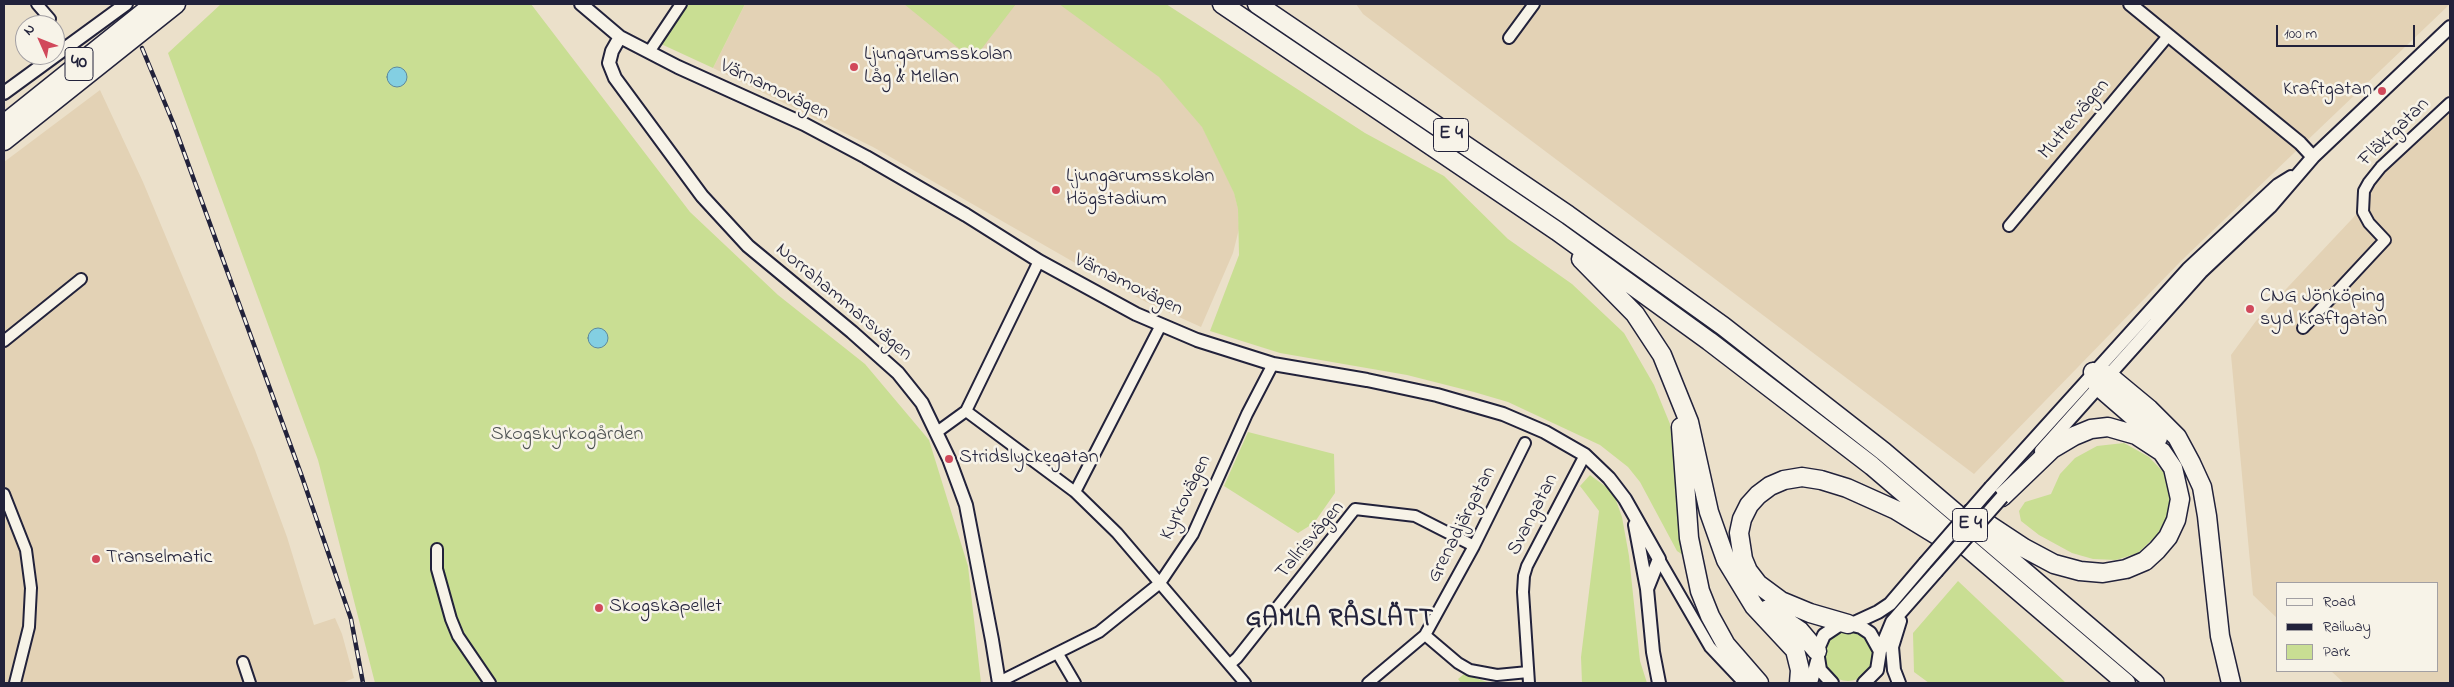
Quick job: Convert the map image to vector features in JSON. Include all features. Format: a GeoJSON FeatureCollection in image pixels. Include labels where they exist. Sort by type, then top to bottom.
{"type":"FeatureCollection","features":[{"type":"Feature","properties":{"kind":"highway","name":"40"},"geometry":{"type":"LineString","coordinates":[[4,124],[154,4]]}},
{"type":"Feature","properties":{"kind":"highway","name":"40"},"geometry":{"type":"LineString","coordinates":[[4,141],[176,4]]}},
{"type":"Feature","properties":{"kind":"highway","name":"E 4"},"geometry":{"type":"LineString","coordinates":[[1222,4],[1527,210],[1709,341],[1865,460],[2126,683]]}},
{"type":"Feature","properties":{"kind":"highway","name":"E 4"},"geometry":{"type":"LineString","coordinates":[[1257,4],[1568,215],[1723,326],[1883,451],[2155,683]]}},
{"type":"Feature","properties":{"kind":"highway"},"geometry":{"type":"LineString","coordinates":[[1527,210],[1586,263],[1635,314],[1662,355],[1689,422],[1708,512],[1718,542],[1726,560],[1754,606],[1796,650],[1800,670],[1799,683]]}},
{"type":"Feature","properties":{"kind":"highway"},"geometry":{"type":"LineString","coordinates":[[1883,451],[2024,548],[2054,564],[2080,571],[2103,573],[2126,569],[2145,560],[2168,537],[2176,520],[2180,499],[2173,468],[2158,438],[2100,378]]}},
{"type":"Feature","properties":{"kind":"highway"},"geometry":{"type":"LineString","coordinates":[[2100,378],[2149,409],[2177,437],[2202,487],[2220,636],[2231,683]]}},
{"type":"Feature","properties":{"kind":"highway"},"geometry":{"type":"LineString","coordinates":[[1678,392],[1689,538],[1700,591],[1710,616],[1726,645],[1759,683]]}},
{"type":"Feature","properties":{"kind":"highway"},"geometry":{"type":"LineString","coordinates":[[1996,492],[2052,449],[2074,436],[2091,429],[2108,428],[2136,435],[2162,452],[2173,468]]}},
{"type":"Feature","properties":{"kind":"highway"},"geometry":{"type":"LineString","coordinates":[[1850,624],[1810,613],[1781,601],[1758,584],[1748,571],[1739,544],[1742,519],[1749,505],[1770,486],[1784,480],[1802,477],[1821,480],[1846,488],[1896,510],[1929,529],[2044,611]]}},
{"type":"Feature","properties":{"kind":"highway"},"geometry":{"type":"LineString","coordinates":[[1744,591],[1800,631],[1817,656]]}},
{"type":"Feature","properties":{"kind":"street"},"geometry":{"type":"LineString","coordinates":[[37,4],[47,15]]}},
{"type":"Feature","properties":{"kind":"street"},"geometry":{"type":"LineString","coordinates":[[4,93],[126,4]]}},
{"type":"Feature","properties":{"kind":"street"},"geometry":{"type":"LineString","coordinates":[[581,4],[620,37]]}},
{"type":"Feature","properties":{"kind":"street"},"geometry":{"type":"LineString","coordinates":[[649,52],[681,4]]}},
{"type":"Feature","properties":{"kind":"street"},"geometry":{"type":"LineString","coordinates":[[1508,38],[1534,4]]}},
{"type":"Feature","properties":{"kind":"street"},"geometry":{"type":"LineString","coordinates":[[2130,4],[2300,143],[2313,157]]}},
{"type":"Feature","properties":{"kind":"street"},"geometry":{"type":"LineString","coordinates":[[1811,683],[1824,635],[1839,625],[1850,624],[1878,612],[1890,604],[1925,563],[1996,492],[2200,272],[2270,207],[2297,173],[2313,157],[2450,27]]}},
{"type":"Feature","properties":{"kind":"street","name":"Muttervägen"},"geometry":{"type":"LineString","coordinates":[[2009,226],[2168,36]]}},
{"type":"Feature","properties":{"kind":"street","name":"Värnamovägen"},"geometry":{"type":"LineString","coordinates":[[620,37],[804,124],[866,157],[966,215],[1039,261],[1115,304],[1161,325],[1197,340],[1273,364],[1382,383],[1437,395],[1503,414],[1545,432],[1585,455],[1609,478],[1633,512],[1659,559],[1646,589]]}},
{"type":"Feature","properties":{"kind":"street","name":"Norrahammarsvägen"},"geometry":{"type":"LineString","coordinates":[[620,37],[612,50],[610,64],[615,78],[702,196],[722,220],[760,257],[852,332],[898,373],[922,403],[937,432],[966,505],[999,683]]}},
{"type":"Feature","properties":{"kind":"street","name":"Fläktgatan"},"geometry":{"type":"LineString","coordinates":[[2303,328],[2385,240],[2368,223],[2362,212],[2364,191],[2377,171],[2450,103]]}},
{"type":"Feature","properties":{"kind":"street"},"geometry":{"type":"LineString","coordinates":[[937,432],[966,412],[1039,261]]}},
{"type":"Feature","properties":{"kind":"street"},"geometry":{"type":"LineString","coordinates":[[4,341],[80,280]]}},
{"type":"Feature","properties":{"kind":"street"},"geometry":{"type":"LineString","coordinates":[[1075,492],[1161,325]]}},
{"type":"Feature","properties":{"kind":"street","name":"Kyrkovägen"},"geometry":{"type":"LineString","coordinates":[[999,683],[1099,632],[1160,583],[1193,534],[1247,414],[1273,364]]}},
{"type":"Feature","properties":{"kind":"street"},"geometry":{"type":"LineString","coordinates":[[966,412],[1075,492],[1117,533],[1245,683]]}},
{"type":"Feature","properties":{"kind":"street","name":"Grenadjärgatan"},"geometry":{"type":"LineString","coordinates":[[1368,683],[1425,635],[1474,546],[1525,443]]}},
{"type":"Feature","properties":{"kind":"street","name":"Svangatan"},"geometry":{"type":"LineString","coordinates":[[1529,683],[1523,592],[1524,576],[1527,566],[1585,455]]}},
{"type":"Feature","properties":{"kind":"street"},"geometry":{"type":"LineString","coordinates":[[1864,683],[1876,670],[1880,651],[1892,622],[1936,572],[1996,492]]}},
{"type":"Feature","properties":{"kind":"street"},"geometry":{"type":"LineString","coordinates":[[4,494],[26,550],[30,588],[29,627],[15,683]]}},
{"type":"Feature","properties":{"kind":"street","name":"Tallrisvägen"},"geometry":{"type":"LineString","coordinates":[[1230,664],[1243,651],[1355,509],[1415,516],[1474,546]]}},
{"type":"Feature","properties":{"kind":"street","name":"Värnamovägen"},"geometry":{"type":"LineString","coordinates":[[1633,512],[1646,589],[1658,683]]}},
{"type":"Feature","properties":{"kind":"street"},"geometry":{"type":"LineString","coordinates":[[437,549],[438,569],[451,619],[458,636],[490,683]]}},
{"type":"Feature","properties":{"kind":"street"},"geometry":{"type":"LineString","coordinates":[[1659,559],[1710,647],[1744,683]]}},
{"type":"Feature","properties":{"kind":"street"},"geometry":{"type":"LineString","coordinates":[[1899,683],[1894,670],[1892,647],[1906,607]]}},
{"type":"Feature","properties":{"kind":"street"},"geometry":{"type":"LineString","coordinates":[[1850,624],[1870,633],[1880,651]]}},
{"type":"Feature","properties":{"kind":"street"},"geometry":{"type":"LineString","coordinates":[[1425,635],[1458,664],[1470,670],[1497,675],[1528,672]]}},
{"type":"Feature","properties":{"kind":"street"},"geometry":{"type":"LineString","coordinates":[[1058,654],[1076,683]]}},
{"type":"Feature","properties":{"kind":"street"},"geometry":{"type":"LineString","coordinates":[[1817,656],[1820,670],[1832,683]]}},
{"type":"Feature","properties":{"kind":"street"},"geometry":{"type":"LineString","coordinates":[[243,662],[250,683]]}},
{"type":"Feature","properties":{"kind":"street"},"geometry":{"type":"LineString","coordinates":[[1876,670],[1882,683]]}},
{"type":"Feature","properties":{"kind":"shaded area"},"geometry":{"type":"Polygon","coordinates":[[[745,4],[1060,4],[1096,29],[1160,77],[1202,126],[1234,192],[1238,208],[1239,229],[1233,253],[1201,327],[1146,302],[1084,268],[873,147],[713,68],[745,4]]]}},
{"type":"Feature","properties":{"kind":"shaded area"},"geometry":{"type":"Polygon","coordinates":[[[1356,4],[2450,4],[2182,260],[1974,474],[1363,14],[1356,4]]]}},
{"type":"Feature","properties":{"kind":"shaded area"},"geometry":{"type":"Polygon","coordinates":[[[100,90],[143,182],[255,450],[287,537],[314,625],[335,618],[342,634],[354,678],[342,683],[4,683],[4,162],[100,90]]]}},
{"type":"Feature","properties":{"kind":"shaded area"},"geometry":{"type":"Polygon","coordinates":[[[2450,109],[2450,683],[2344,683],[2332,672],[2439,672],[2439,582],[2276,582],[2276,617],[2253,595],[2231,355],[2256,321],[2367,203],[2373,181],[2450,109]]]}},
{"type":"Feature","properties":{"kind":"green space","name":"Skogskyrkogården"},"geometry":{"type":"Polygon","coordinates":[[[221,4],[531,4],[690,212],[778,295],[865,364],[929,440],[968,566],[981,683],[375,683],[318,460],[168,53],[221,4]]]}},
{"type":"Feature","properties":{"kind":"green space"},"geometry":{"type":"Polygon","coordinates":[[[685,4],[745,4],[713,68],[661,44],[685,4]]]}},
{"type":"Feature","properties":{"kind":"green space"},"geometry":{"type":"Polygon","coordinates":[[[904,4],[1016,4],[973,60],[904,4]]]}},
{"type":"Feature","properties":{"kind":"green space"},"geometry":{"type":"Polygon","coordinates":[[[1059,4],[1166,4],[1365,133],[1444,176],[1508,239],[1572,284],[1624,333],[1654,385],[1670,424],[1683,555],[1677,551],[1640,482],[1628,467],[1600,445],[1508,402],[1474,392],[1407,375],[1280,353],[1210,331],[1239,255],[1238,209],[1234,193],[1202,127],[1159,77],[1059,4]]]}},
{"type":"Feature","properties":{"kind":"green space"},"geometry":{"type":"Polygon","coordinates":[[[1248,432],[1334,454],[1335,493],[1314,523],[1298,533],[1224,486],[1248,432]]]}},
{"type":"Feature","properties":{"kind":"green space"},"geometry":{"type":"Polygon","coordinates":[[[2124,443],[2149,457],[2165,474],[2172,497],[2167,516],[2157,535],[2138,553],[2116,560],[2093,559],[2072,553],[2039,535],[2021,521],[2019,511],[2025,502],[2051,494],[2060,474],[2075,458],[2097,446],[2124,443]]]}},
{"type":"Feature","properties":{"kind":"green space"},"geometry":{"type":"Polygon","coordinates":[[[1590,475],[1613,492],[1622,517],[1629,556],[1640,661],[1647,683],[1582,683],[1581,657],[1599,511],[1580,486],[1590,475]]]}},
{"type":"Feature","properties":{"kind":"green space"},"geometry":{"type":"Polygon","coordinates":[[[1958,581],[2066,683],[1929,683],[1914,672],[1913,633],[1958,581]]]}},
{"type":"Feature","properties":{"kind":"green space"},"geometry":{"type":"Polygon","coordinates":[[[1843,631],[1853,631],[1866,638],[1873,651],[1873,661],[1866,674],[1853,681],[1843,681],[1834,677],[1827,670],[1823,661],[1823,651],[1827,642],[1834,635],[1843,631]]]}},
{"type":"Feature","properties":{"kind":"green space"},"geometry":{"type":"Polygon","coordinates":[[[1464,674],[1490,683],[1461,683],[1458,679],[1464,674]]]}},
{"type":"Feature","properties":{"kind":"water"},"geometry":{"type":"Polygon","coordinates":[[[397,67],[404,70],[407,77],[404,84],[397,87],[390,84],[387,77],[390,70],[397,67]]]}},
{"type":"Feature","properties":{"kind":"water"},"geometry":{"type":"Polygon","coordinates":[[[598,328],[605,331],[608,338],[605,345],[598,348],[591,345],[588,338],[591,331],[598,328]]]}},
{"type":"Feature","properties":{"kind":"railway"},"geometry":{"type":"LineString","coordinates":[[142,48],[174,125],[301,474],[351,619],[363,683]]}},
{"type":"Feature","properties":{"kind":"place","name":"Ljungarumsskolan Låg & Mellan"},"geometry":{"type":"Point","coordinates":[854,67]}},
{"type":"Feature","properties":{"kind":"place","name":"Kraftgatan"},"geometry":{"type":"Point","coordinates":[2382,91]}},
{"type":"Feature","properties":{"kind":"place","name":"Ljungarumsskolan Högstadium"},"geometry":{"type":"Point","coordinates":[1056,190]}},
{"type":"Feature","properties":{"kind":"place","name":"CNG Jönköping syd Kraftgatan"},"geometry":{"type":"Point","coordinates":[2250,309]}},
{"type":"Feature","properties":{"kind":"place","name":"Stridslyckegatan"},"geometry":{"type":"Point","coordinates":[949,459]}},
{"type":"Feature","properties":{"kind":"place","name":"Transelmatic"},"geometry":{"type":"Point","coordinates":[96,559]}},
{"type":"Feature","properties":{"kind":"place","name":"Skogskapellet"},"geometry":{"type":"Point","coordinates":[599,608]}},
{"type":"Feature","properties":{"kind":"district","name":"GAMLA RÅSLÄTT"},"geometry":{"type":"Point","coordinates":[1340,621]}}]}
